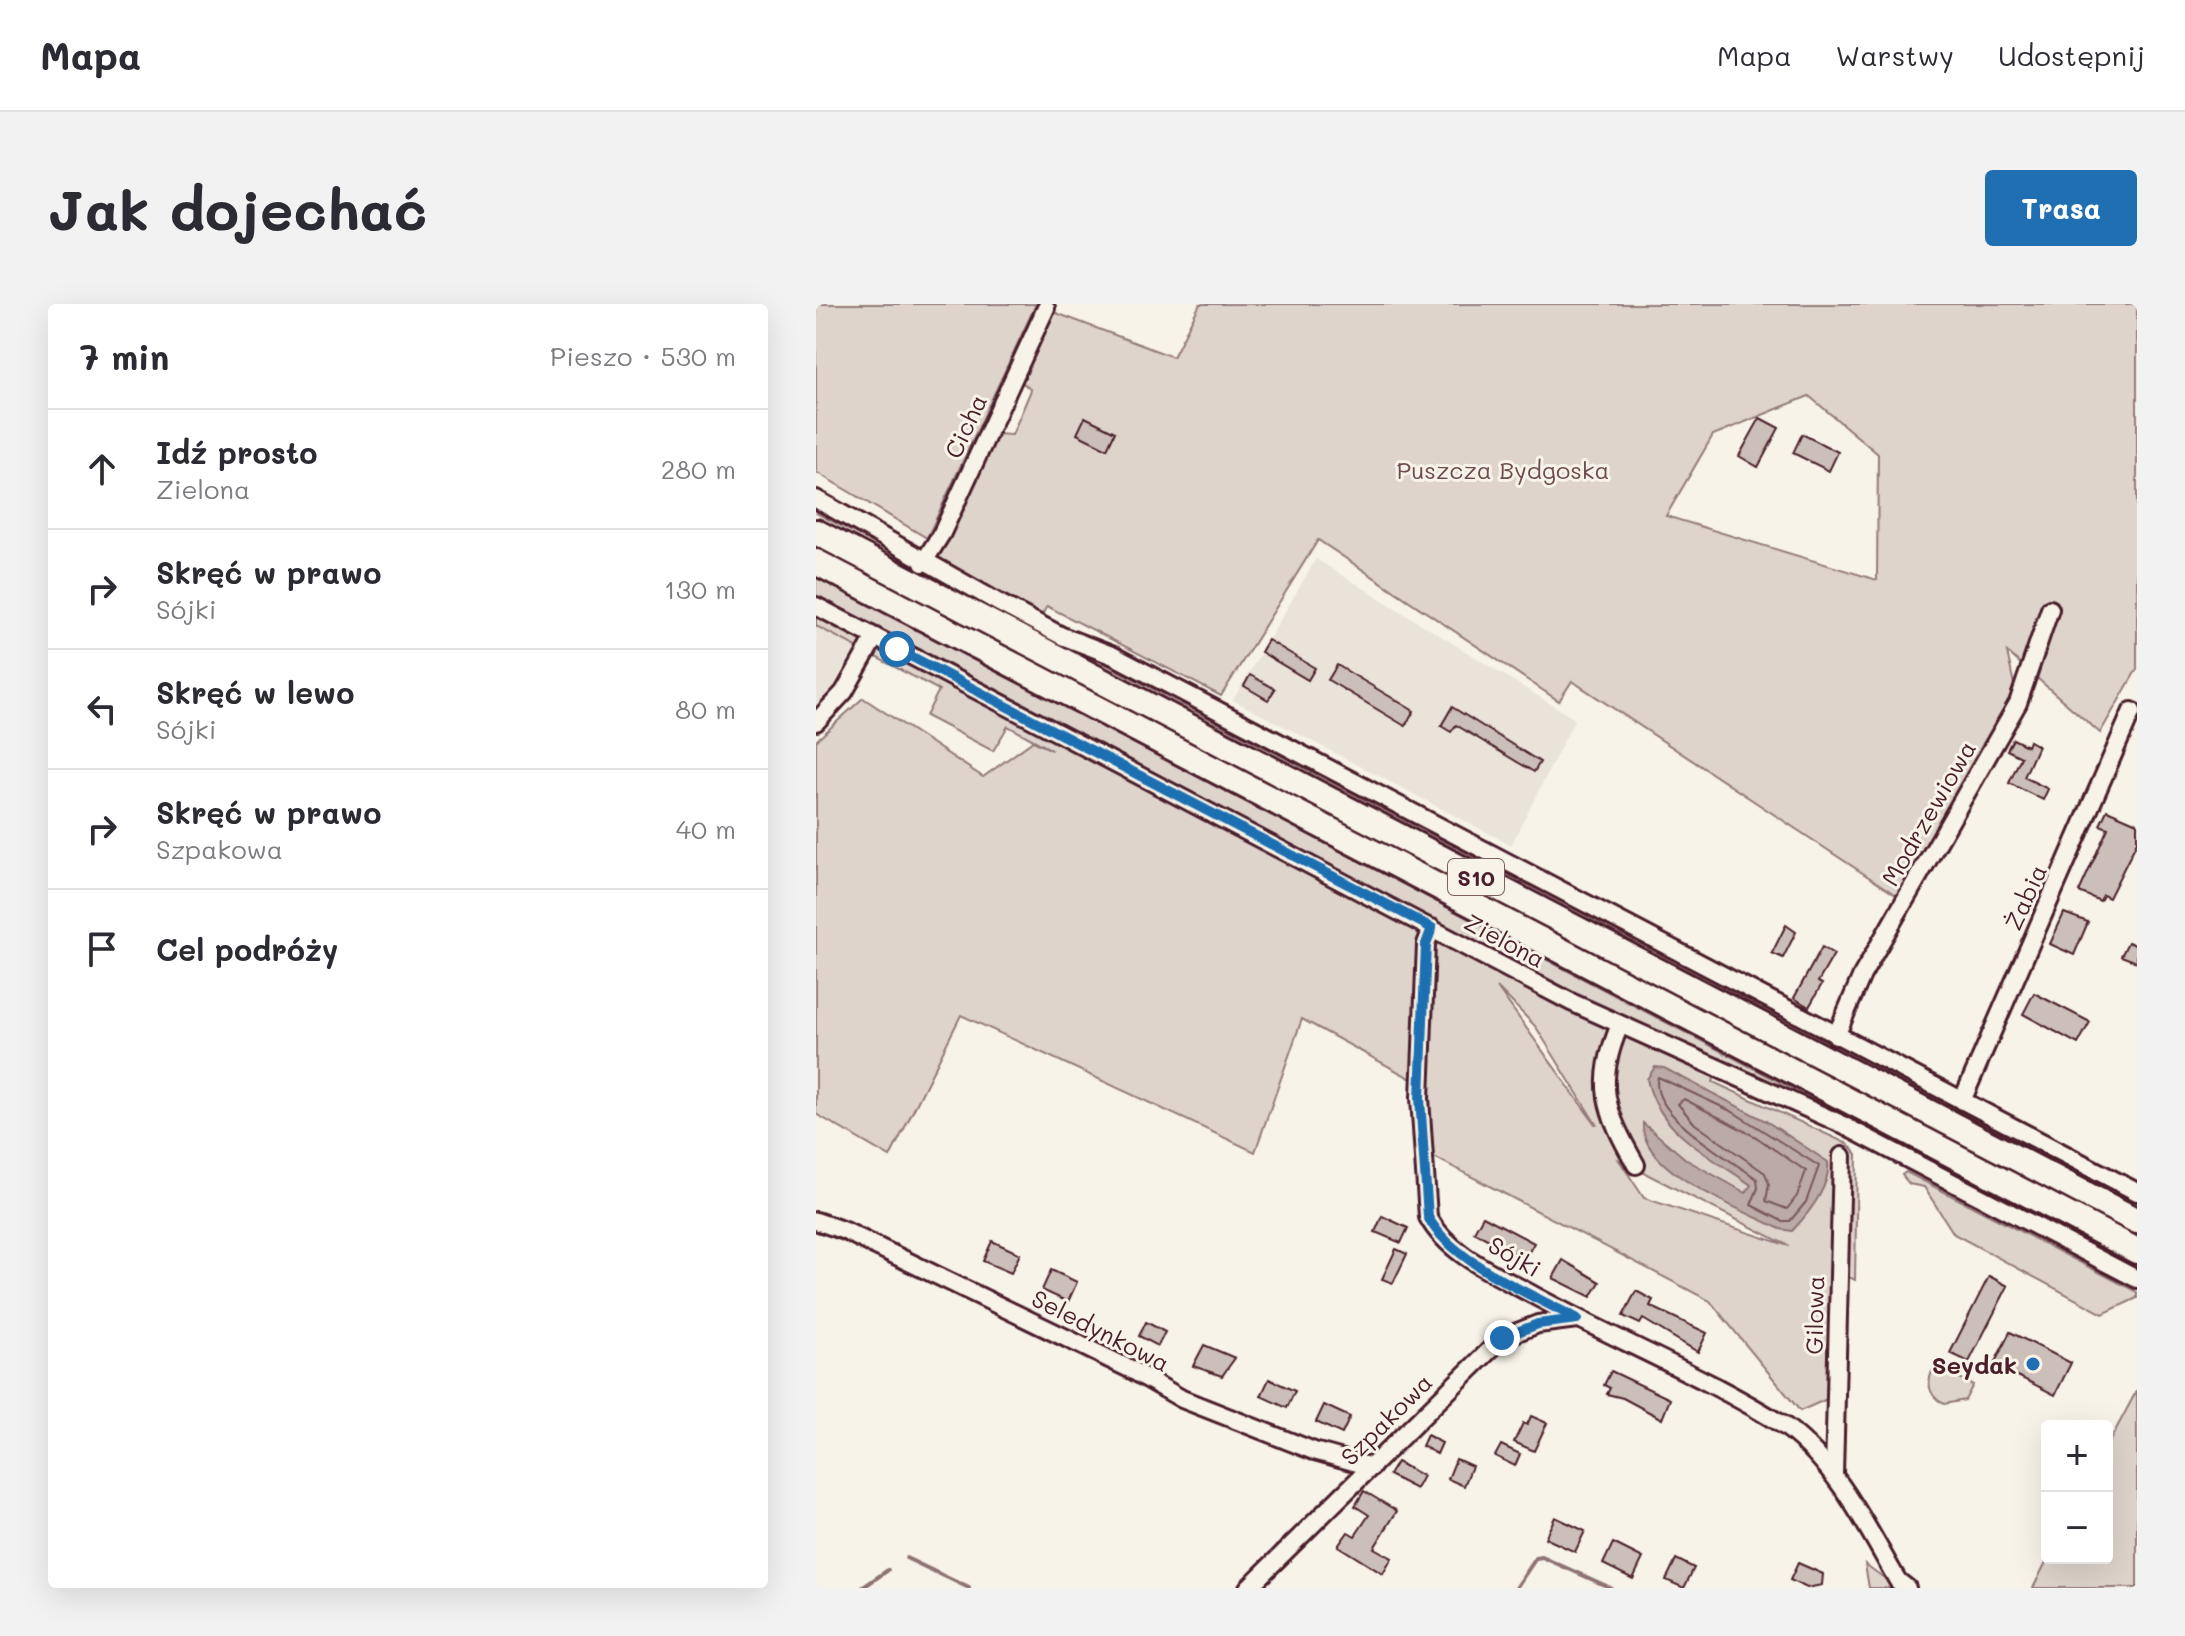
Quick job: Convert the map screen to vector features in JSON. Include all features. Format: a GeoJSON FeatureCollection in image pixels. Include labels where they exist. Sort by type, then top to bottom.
{"type":"FeatureCollection","features":[{"type":"Feature","properties":{"kind":"highway","name":"S10"},"geometry":{"type":"LineString","coordinates":[[816,532],[2137,1221]]}},
{"type":"Feature","properties":{"kind":"highway","name":"S10"},"geometry":{"type":"LineString","coordinates":[[816,562],[2137,1251]]}},
{"type":"Feature","properties":{"kind":"street","name":"Cicha"},"geometry":{"type":"LineString","coordinates":[[923,563],[942,533],[1046,308]]}},
{"type":"Feature","properties":{"kind":"street"},"geometry":{"type":"LineString","coordinates":[[816,499],[923,563],[1062,636],[1114,656],[2137,1192]]}},
{"type":"Feature","properties":{"kind":"street","name":"Zielona"},"geometry":{"type":"LineString","coordinates":[[816,606],[1620,1025],[1837,1122],[2137,1279]]}},
{"type":"Feature","properties":{"kind":"street","name":"Modrzewiowa"},"geometry":{"type":"LineString","coordinates":[[1836,1036],[1862,975],[2018,703],[2050,609]]}},
{"type":"Feature","properties":{"kind":"street"},"geometry":{"type":"LineString","coordinates":[[816,722],[844,692],[875,637]]}},
{"type":"Feature","properties":{"kind":"street","name":"Żabia"},"geometry":{"type":"LineString","coordinates":[[1962,1101],[2132,711]]}},
{"type":"Feature","properties":{"kind":"street","name":"Sójki"},"geometry":{"type":"LineString","coordinates":[[1432,928],[1426,944],[1420,1098],[1428,1217],[1437,1234],[1458,1252],[1577,1319],[1759,1410],[1805,1441],[1834,1475],[1898,1581],[1907,1588]]}},
{"type":"Feature","properties":{"kind":"street"},"geometry":{"type":"LineString","coordinates":[[1620,1025],[1604,1070],[1604,1088],[1608,1108],[1636,1165]]}},
{"type":"Feature","properties":{"kind":"street","name":"Gilowa"},"geometry":{"type":"LineString","coordinates":[[1834,1475],[1842,1156]]}},
{"type":"Feature","properties":{"kind":"street","name":"Seledynkowa"},"geometry":{"type":"LineString","coordinates":[[816,1221],[845,1231],[1132,1370],[1182,1399],[1314,1451],[1372,1467]]}},
{"type":"Feature","properties":{"kind":"street","name":"Szpakowa"},"geometry":{"type":"LineString","coordinates":[[1248,1588],[1502,1338],[1538,1324],[1577,1319]]}},
{"type":"Feature","properties":{"kind":"shaded area"},"geometry":{"type":"Polygon","coordinates":[[[1316,559],[1575,719],[1511,845],[1233,700],[1316,559]]]}},
{"type":"Feature","properties":{"kind":"shaded area"},"geometry":{"type":"Polygon","coordinates":[[[816,627],[867,652],[816,722],[816,627]]]}},
{"type":"Feature","properties":{"kind":"green space"},"geometry":{"type":"Polygon","coordinates":[[[816,304],[1036,304],[927,538],[816,472],[816,304]]]}},
{"type":"Feature","properties":{"kind":"green space","name":"Puszcza Bydgoska"},"geometry":{"type":"Polygon","coordinates":[[[1200,304],[2137,304],[2137,669],[2100,733],[2007,652],[2018,703],[1905,901],[1572,681],[1559,701],[1318,540],[1221,696],[1047,606],[1042,615],[933,558],[997,434],[1012,435],[1031,390],[1021,381],[1051,311],[1173,357],[1200,304]],[[1809,396],[1713,435],[1666,516],[1877,580],[1878,454],[1809,396]]]}},
{"type":"Feature","properties":{"kind":"green space"},"geometry":{"type":"Polygon","coordinates":[[[816,504],[2137,1198],[2137,1204],[816,513],[816,504]]]}},
{"type":"Feature","properties":{"kind":"green space"},"geometry":{"type":"Polygon","coordinates":[[[816,576],[1829,1108],[1720,1058],[1713,1082],[1848,1144],[1857,1154],[1855,1280],[1830,1268],[1827,1399],[1800,1411],[1710,1301],[1430,1155],[1430,1089],[1302,1019],[1255,1152],[961,1015],[890,1157],[816,1114],[816,741],[863,698],[983,777],[1033,741],[1052,750],[1008,726],[993,751],[926,716],[939,690],[816,626],[816,576]],[[1497,987],[1595,1124],[1596,1124],[1536,1027],[1497,987]],[[1619,1160],[1644,1198],[1789,1246],[1619,1160]]]}},
{"type":"Feature","properties":{"kind":"green space"},"geometry":{"type":"Polygon","coordinates":[[[1906,1172],[2137,1292],[2137,1298],[2103,1314],[1954,1234],[1924,1187],[1909,1184],[1902,1175],[1906,1172]]]}},
{"type":"Feature","properties":{"kind":"green space"},"geometry":{"type":"Polygon","coordinates":[[[1935,1365],[1973,1385],[1965,1400],[1944,1404],[1934,1396],[1929,1382],[1935,1365]]]}},
{"type":"Feature","properties":{"kind":"green space"},"geometry":{"type":"Polygon","coordinates":[[[2137,1390],[2137,1588],[2033,1588],[2045,1564],[2113,1564],[2113,1435],[2137,1390]]]}},
{"type":"Feature","properties":{"kind":"green space"},"geometry":{"type":"Polygon","coordinates":[[[1865,1564],[1898,1588],[1869,1588],[1865,1564]]]}},
{"type":"Feature","properties":{"kind":"water"},"geometry":{"type":"Polygon","coordinates":[[[1655,1067],[1664,1068],[1766,1121],[1828,1162],[1822,1190],[1792,1231],[1780,1229],[1696,1187],[1658,1158],[1646,1141],[1643,1123],[1687,1160],[1746,1193],[1751,1185],[1674,1129],[1653,1098],[1647,1079],[1655,1067]]]}},
{"type":"Feature","properties":{"kind":"building"},"geometry":{"type":"Polygon","coordinates":[[[1085,417],[1115,432],[1107,449],[1077,434],[1085,417]]]}},
{"type":"Feature","properties":{"kind":"building"},"geometry":{"type":"Polygon","coordinates":[[[1760,418],[1779,428],[1758,467],[1739,456],[1760,418]]]}},
{"type":"Feature","properties":{"kind":"building"},"geometry":{"type":"Polygon","coordinates":[[[1802,434],[1838,452],[1829,471],[1793,453],[1802,434]]]}},
{"type":"Feature","properties":{"kind":"building"},"geometry":{"type":"Polygon","coordinates":[[[1268,640],[1315,668],[1308,680],[1261,652],[1268,640]]]}},
{"type":"Feature","properties":{"kind":"building"},"geometry":{"type":"Polygon","coordinates":[[[1337,665],[1414,711],[1405,726],[1328,680],[1337,665]]]}},
{"type":"Feature","properties":{"kind":"building"},"geometry":{"type":"Polygon","coordinates":[[[1250,675],[1275,689],[1268,700],[1244,686],[1250,675]]]}},
{"type":"Feature","properties":{"kind":"building"},"geometry":{"type":"Polygon","coordinates":[[[1452,707],[1540,762],[1534,772],[1456,725],[1451,732],[1441,726],[1452,707]]]}},
{"type":"Feature","properties":{"kind":"building"},"geometry":{"type":"Polygon","coordinates":[[[2013,739],[2027,746],[2029,741],[2038,746],[2024,777],[2048,789],[2043,800],[2009,783],[2021,757],[2007,750],[2013,739]]]}},
{"type":"Feature","properties":{"kind":"building"},"geometry":{"type":"Polygon","coordinates":[[[2107,810],[2137,823],[2137,842],[2109,898],[2103,895],[2100,901],[2079,892],[2108,828],[2100,825],[2107,810]]]}},
{"type":"Feature","properties":{"kind":"building"},"geometry":{"type":"Polygon","coordinates":[[[2064,913],[2088,922],[2074,955],[2050,944],[2064,913]]]}},
{"type":"Feature","properties":{"kind":"building"},"geometry":{"type":"Polygon","coordinates":[[[1786,925],[1796,932],[1783,958],[1772,953],[1786,925]]]}},
{"type":"Feature","properties":{"kind":"building"},"geometry":{"type":"Polygon","coordinates":[[[2128,942],[2137,946],[2137,962],[2121,956],[2128,942]]]}},
{"type":"Feature","properties":{"kind":"building"},"geometry":{"type":"Polygon","coordinates":[[[1822,947],[1834,954],[1818,982],[1822,984],[1809,1007],[1794,998],[1822,947]]]}},
{"type":"Feature","properties":{"kind":"building"},"geometry":{"type":"Polygon","coordinates":[[[2034,993],[2090,1022],[2078,1044],[2023,1014],[2034,993]]]}},
{"type":"Feature","properties":{"kind":"building"},"geometry":{"type":"Polygon","coordinates":[[[1382,1216],[1408,1228],[1401,1243],[1375,1232],[1382,1216]]]}},
{"type":"Feature","properties":{"kind":"building"},"geometry":{"type":"Polygon","coordinates":[[[1483,1216],[1534,1243],[1525,1259],[1474,1232],[1483,1216]]]}},
{"type":"Feature","properties":{"kind":"building"},"geometry":{"type":"Polygon","coordinates":[[[992,1241],[1020,1254],[1011,1273],[983,1261],[992,1241]]]}},
{"type":"Feature","properties":{"kind":"building"},"geometry":{"type":"Polygon","coordinates":[[[1396,1249],[1407,1254],[1393,1283],[1382,1279],[1396,1249]]]}},
{"type":"Feature","properties":{"kind":"building"},"geometry":{"type":"Polygon","coordinates":[[[1563,1260],[1600,1282],[1591,1297],[1553,1278],[1563,1260]]]}},
{"type":"Feature","properties":{"kind":"building"},"geometry":{"type":"Polygon","coordinates":[[[1051,1270],[1077,1282],[1068,1302],[1042,1290],[1051,1270]]]}},
{"type":"Feature","properties":{"kind":"building"},"geometry":{"type":"Polygon","coordinates":[[[1989,1276],[2008,1286],[1969,1362],[1950,1353],[1989,1276]]]}},
{"type":"Feature","properties":{"kind":"building"},"geometry":{"type":"Polygon","coordinates":[[[1636,1291],[1653,1300],[1650,1306],[1707,1333],[1698,1352],[1643,1319],[1640,1324],[1623,1316],[1636,1291]]]}},
{"type":"Feature","properties":{"kind":"building"},"geometry":{"type":"Polygon","coordinates":[[[1146,1322],[1165,1332],[1158,1346],[1139,1336],[1146,1322]]]}},
{"type":"Feature","properties":{"kind":"building","name":"Seydak"},"geometry":{"type":"Polygon","coordinates":[[[2010,1332],[2071,1363],[2055,1395],[1994,1364],[2010,1332]]]}},
{"type":"Feature","properties":{"kind":"building"},"geometry":{"type":"Polygon","coordinates":[[[1204,1345],[1235,1358],[1222,1376],[1193,1366],[1204,1345]]]}},
{"type":"Feature","properties":{"kind":"building"},"geometry":{"type":"Polygon","coordinates":[[[1611,1371],[1670,1399],[1662,1419],[1623,1398],[1607,1394],[1610,1388],[1604,1385],[1611,1371]]]}},
{"type":"Feature","properties":{"kind":"building"},"geometry":{"type":"Polygon","coordinates":[[[1269,1379],[1295,1391],[1287,1408],[1261,1396],[1269,1379]]]}},
{"type":"Feature","properties":{"kind":"building"},"geometry":{"type":"Polygon","coordinates":[[[1324,1405],[1350,1417],[1342,1434],[1316,1422],[1324,1405]]]}},
{"type":"Feature","properties":{"kind":"building"},"geometry":{"type":"Polygon","coordinates":[[[1531,1416],[1547,1423],[1534,1451],[1514,1442],[1523,1423],[1527,1425],[1531,1416]]]}},
{"type":"Feature","properties":{"kind":"building"},"geometry":{"type":"Polygon","coordinates":[[[1427,1435],[1442,1443],[1437,1454],[1422,1446],[1427,1435]]]}},
{"type":"Feature","properties":{"kind":"building"},"geometry":{"type":"Polygon","coordinates":[[[1501,1445],[1520,1454],[1515,1466],[1495,1456],[1501,1445]]]}},
{"type":"Feature","properties":{"kind":"building"},"geometry":{"type":"Polygon","coordinates":[[[1456,1459],[1472,1466],[1464,1486],[1448,1479],[1456,1459]]]}},
{"type":"Feature","properties":{"kind":"building"},"geometry":{"type":"Polygon","coordinates":[[[1397,1462],[1423,1476],[1416,1489],[1389,1475],[1397,1462]]]}},
{"type":"Feature","properties":{"kind":"building"},"geometry":{"type":"Polygon","coordinates":[[[1364,1491],[1397,1511],[1374,1548],[1392,1558],[1383,1574],[1338,1546],[1348,1532],[1355,1536],[1369,1515],[1355,1506],[1364,1491]]]}},
{"type":"Feature","properties":{"kind":"building"},"geometry":{"type":"Polygon","coordinates":[[[1555,1517],[1585,1531],[1575,1552],[1545,1538],[1555,1517]]]}},
{"type":"Feature","properties":{"kind":"building"},"geometry":{"type":"Polygon","coordinates":[[[1613,1543],[1643,1558],[1633,1579],[1603,1564],[1613,1543]]]}},
{"type":"Feature","properties":{"kind":"building"},"geometry":{"type":"Polygon","coordinates":[[[1676,1559],[1694,1568],[1684,1588],[1666,1580],[1676,1559]]]}},
{"type":"Feature","properties":{"kind":"building"},"geometry":{"type":"Polygon","coordinates":[[[1798,1563],[1823,1574],[1822,1585],[1807,1588],[1790,1580],[1798,1563]]]}},
{"type":"Feature","properties":{"kind":"waterway"},"geometry":{"type":"LineString","coordinates":[[1516,1588],[1536,1558],[1542,1557],[1611,1588]]}},
{"type":"Feature","properties":{"kind":"waterway"},"geometry":{"type":"LineString","coordinates":[[906,1558],[969,1588]]}},
{"type":"Feature","properties":{"kind":"waterway"},"geometry":{"type":"LineString","coordinates":[[862,1588],[888,1570]]}},
{"type":"Feature","properties":{"kind":"place","name":"Seydak"},"geometry":{"type":"Point","coordinates":[2033,1364]}},
{"type":"Feature","properties":{"kind":"route"},"geometry":{"type":"LineString","coordinates":[[897,649],[1432,928],[1426,944],[1420,1098],[1428,1217],[1437,1234],[1458,1252],[1577,1319],[1538,1324],[1502,1338]]}}]}
